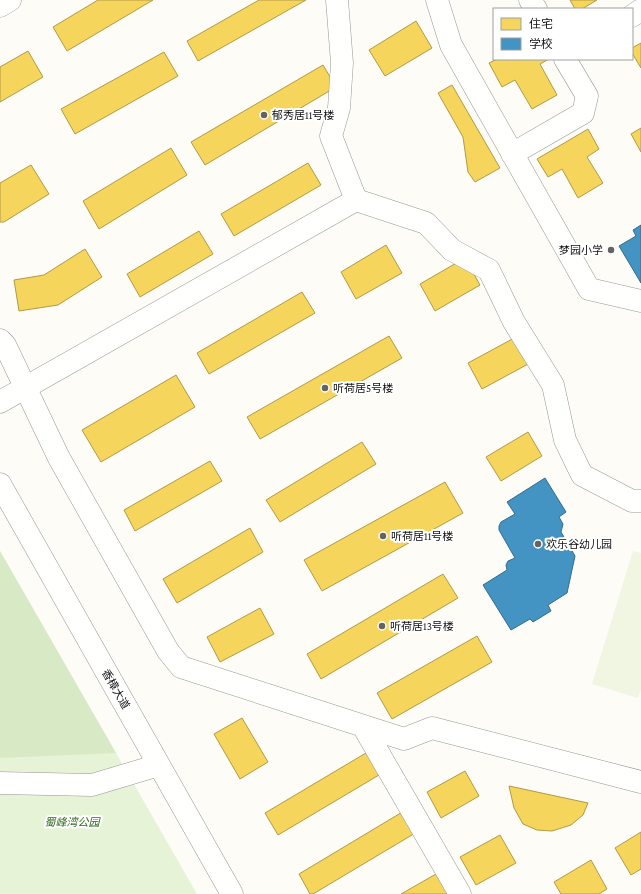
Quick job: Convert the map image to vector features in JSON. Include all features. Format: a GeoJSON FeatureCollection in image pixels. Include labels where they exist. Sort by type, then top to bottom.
{"type":"FeatureCollection","features":[{"type":"Feature","properties":{"kind":"street"},"geometry":{"type":"LineString","coordinates":[[0,6],[10,0]]}},
{"type":"Feature","properties":{"kind":"street"},"geometry":{"type":"LineString","coordinates":[[337,0],[342,63],[339,108],[331,136],[356,200]]}},
{"type":"Feature","properties":{"kind":"street"},"geometry":{"type":"LineString","coordinates":[[436,0],[451,45],[589,289],[641,302]]}},
{"type":"Feature","properties":{"kind":"street"},"geometry":{"type":"LineString","coordinates":[[512,154],[583,113],[587,96],[566,60]]}},
{"type":"Feature","properties":{"kind":"street"},"geometry":{"type":"LineString","coordinates":[[0,402],[356,200],[426,222],[452,250],[489,270],[514,322],[553,385],[565,440],[582,475],[632,501],[641,501]]}},
{"type":"Feature","properties":{"kind":"street"},"geometry":{"type":"LineString","coordinates":[[0,340],[5,344],[59,458],[168,651],[181,667],[404,739],[432,728],[639,776]]}},
{"type":"Feature","properties":{"kind":"street","name":"香樟大道"},"geometry":{"type":"LineString","coordinates":[[0,484],[232,894]]}},
{"type":"Feature","properties":{"kind":"street","name":"香樟大道"},"geometry":{"type":"LineString","coordinates":[[0,508],[221,894]]}},
{"type":"Feature","properties":{"kind":"street"},"geometry":{"type":"LineString","coordinates":[[363,726],[460,894]]}},
{"type":"Feature","properties":{"kind":"street"},"geometry":{"type":"LineString","coordinates":[[0,783],[92,785],[149,768]]}},
{"type":"Feature","properties":{"kind":"green space","name":"蜀峰湾公园"},"geometry":{"type":"Polygon","coordinates":[[[0,551],[197,894],[0,894],[0,551]]]}},
{"type":"Feature","properties":{"kind":"green space"},"geometry":{"type":"Polygon","coordinates":[[[0,551],[116,753],[0,758],[0,551]]]}},
{"type":"Feature","properties":{"kind":"green space"},"geometry":{"type":"Polygon","coordinates":[[[633,551],[641,553],[641,690],[638,698],[592,684],[633,551]]]}},
{"type":"Feature","properties":{"kind":"building: 住宅"},"geometry":{"type":"Polygon","coordinates":[[[98,0],[153,0],[67,51],[53,27],[98,0]]]}},
{"type":"Feature","properties":{"kind":"building: 住宅"},"geometry":{"type":"Polygon","coordinates":[[[259,0],[306,0],[198,61],[187,41],[259,0]]]}},
{"type":"Feature","properties":{"kind":"building: 住宅"},"geometry":{"type":"Polygon","coordinates":[[[570,0],[597,0],[584,8],[574,8],[570,0]]]}},
{"type":"Feature","properties":{"kind":"building: 住宅"},"geometry":{"type":"Polygon","coordinates":[[[416,21],[432,48],[385,76],[369,50],[416,21]]]}},
{"type":"Feature","properties":{"kind":"building: 住宅"},"geometry":{"type":"Polygon","coordinates":[[[641,43],[641,68],[633,55],[633,47],[641,43]]]}},
{"type":"Feature","properties":{"kind":"building: 住宅"},"geometry":{"type":"Polygon","coordinates":[[[28,51],[43,77],[0,102],[0,67],[28,51]]]}},
{"type":"Feature","properties":{"kind":"building: 住宅"},"geometry":{"type":"Polygon","coordinates":[[[164,52],[178,76],[75,134],[61,109],[164,52]]]}},
{"type":"Feature","properties":{"kind":"building: 住宅"},"geometry":{"type":"Polygon","coordinates":[[[495,60],[547,60],[540,64],[557,95],[532,109],[515,80],[502,87],[489,63],[495,60]]]}},
{"type":"Feature","properties":{"kind":"building: 住宅","name":"郁秀居11号楼"},"geometry":{"type":"Polygon","coordinates":[[[323,65],[336,87],[205,165],[191,142],[323,65]]]}},
{"type":"Feature","properties":{"kind":"building: 住宅"},"geometry":{"type":"Polygon","coordinates":[[[452,85],[500,168],[475,182],[468,172],[463,137],[438,93],[452,85]]]}},
{"type":"Feature","properties":{"kind":"building: 住宅"},"geometry":{"type":"Polygon","coordinates":[[[641,128],[641,152],[631,134],[641,128]]]}},
{"type":"Feature","properties":{"kind":"building: 住宅"},"geometry":{"type":"Polygon","coordinates":[[[588,129],[599,149],[587,157],[603,183],[578,198],[562,169],[548,177],[537,159],[588,129]]]}},
{"type":"Feature","properties":{"kind":"building: 住宅"},"geometry":{"type":"Polygon","coordinates":[[[171,148],[187,175],[99,229],[83,201],[171,148]]]}},
{"type":"Feature","properties":{"kind":"building: 住宅"},"geometry":{"type":"Polygon","coordinates":[[[308,163],[321,185],[234,236],[221,214],[308,163]]]}},
{"type":"Feature","properties":{"kind":"building: 住宅"},"geometry":{"type":"Polygon","coordinates":[[[31,165],[49,194],[4,222],[0,222],[0,183],[31,165]]]}},
{"type":"Feature","properties":{"kind":"building: 住宅"},"geometry":{"type":"Polygon","coordinates":[[[199,231],[213,254],[140,297],[127,274],[199,231]]]}},
{"type":"Feature","properties":{"kind":"building: 住宅"},"geometry":{"type":"Polygon","coordinates":[[[386,245],[402,273],[356,299],[341,272],[386,245]]]}},
{"type":"Feature","properties":{"kind":"building: 住宅"},"geometry":{"type":"Polygon","coordinates":[[[85,249],[102,277],[58,305],[19,311],[14,280],[44,275],[85,249]]]}},
{"type":"Feature","properties":{"kind":"building: 住宅"},"geometry":{"type":"Polygon","coordinates":[[[465,258],[480,285],[435,311],[420,284],[465,258]]]}},
{"type":"Feature","properties":{"kind":"building: 住宅"},"geometry":{"type":"Polygon","coordinates":[[[302,292],[315,313],[209,374],[197,353],[302,292]]]}},
{"type":"Feature","properties":{"kind":"building: 住宅","name":"听荷居5号楼"},"geometry":{"type":"Polygon","coordinates":[[[389,336],[402,358],[260,439],[247,417],[389,336]]]}},
{"type":"Feature","properties":{"kind":"building: 住宅"},"geometry":{"type":"Polygon","coordinates":[[[516,337],[530,363],[482,389],[468,363],[516,337]]]}},
{"type":"Feature","properties":{"kind":"building: 住宅"},"geometry":{"type":"Polygon","coordinates":[[[176,375],[195,407],[101,462],[82,430],[176,375]]]}},
{"type":"Feature","properties":{"kind":"building: 住宅"},"geometry":{"type":"Polygon","coordinates":[[[528,432],[542,456],[501,481],[486,457],[528,432]]]}},
{"type":"Feature","properties":{"kind":"building: 住宅"},"geometry":{"type":"Polygon","coordinates":[[[362,442],[376,464],[280,522],[266,500],[362,442]]]}},
{"type":"Feature","properties":{"kind":"building: 住宅"},"geometry":{"type":"Polygon","coordinates":[[[210,461],[222,481],[135,531],[124,510],[210,461]]]}},
{"type":"Feature","properties":{"kind":"building: 住宅","name":"听荷居11号楼"},"geometry":{"type":"Polygon","coordinates":[[[445,482],[463,513],[322,591],[304,560],[445,482]]]}},
{"type":"Feature","properties":{"kind":"building: 住宅"},"geometry":{"type":"Polygon","coordinates":[[[250,528],[263,552],[177,603],[163,579],[250,528]]]}},
{"type":"Feature","properties":{"kind":"building: 住宅","name":"听荷居13号楼"},"geometry":{"type":"Polygon","coordinates":[[[443,574],[458,598],[321,679],[307,654],[443,574]]]}},
{"type":"Feature","properties":{"kind":"building: 住宅"},"geometry":{"type":"Polygon","coordinates":[[[260,608],[274,634],[220,662],[207,637],[260,608]]]}},
{"type":"Feature","properties":{"kind":"building: 住宅"},"geometry":{"type":"Polygon","coordinates":[[[477,636],[492,662],[392,719],[377,693],[477,636]]]}},
{"type":"Feature","properties":{"kind":"building: 住宅"},"geometry":{"type":"Polygon","coordinates":[[[242,718],[268,762],[240,779],[214,734],[242,718]]]}},
{"type":"Feature","properties":{"kind":"building: 住宅"},"geometry":{"type":"Polygon","coordinates":[[[371,750],[384,772],[278,835],[265,813],[371,750]]]}},
{"type":"Feature","properties":{"kind":"building: 住宅"},"geometry":{"type":"Polygon","coordinates":[[[465,771],[479,796],[441,818],[427,792],[465,771]]]}},
{"type":"Feature","properties":{"kind":"building: 住宅"},"geometry":{"type":"Polygon","coordinates":[[[509,786],[588,803],[583,815],[571,825],[552,831],[537,830],[523,824],[514,808],[509,786]]]}},
{"type":"Feature","properties":{"kind":"building: 住宅"},"geometry":{"type":"Polygon","coordinates":[[[404,811],[417,832],[313,894],[310,894],[299,874],[404,811]]]}},
{"type":"Feature","properties":{"kind":"building: 住宅"},"geometry":{"type":"Polygon","coordinates":[[[641,832],[641,869],[631,875],[615,848],[641,832]]]}},
{"type":"Feature","properties":{"kind":"building: 住宅"},"geometry":{"type":"Polygon","coordinates":[[[500,835],[516,863],[476,885],[460,857],[500,835]]]}},
{"type":"Feature","properties":{"kind":"building: 住宅"},"geometry":{"type":"Polygon","coordinates":[[[591,860],[607,889],[599,894],[561,894],[554,882],[591,860]]]}},
{"type":"Feature","properties":{"kind":"building: 住宅"},"geometry":{"type":"Polygon","coordinates":[[[436,874],[448,894],[401,894],[436,874]]]}},
{"type":"Feature","properties":{"kind":"building: 学校"},"geometry":{"type":"Polygon","coordinates":[[[641,225],[641,283],[619,246],[636,236],[633,230],[641,225]]]}},
{"type":"Feature","properties":{"kind":"building: 学校","name":"欢乐谷幼儿园"},"geometry":{"type":"Polygon","coordinates":[[[545,478],[566,512],[559,517],[563,524],[561,532],[575,556],[567,593],[548,605],[551,611],[533,622],[530,619],[511,630],[483,585],[507,570],[506,565],[508,561],[515,558],[499,530],[501,522],[515,514],[507,502],[545,478]]]}},
{"type":"Feature","properties":{"kind":"place","name":"郁秀居11号楼"},"geometry":{"type":"Point","coordinates":[264,115]}},
{"type":"Feature","properties":{"kind":"place","name":"梦园小学"},"geometry":{"type":"Point","coordinates":[611,250]}},
{"type":"Feature","properties":{"kind":"place","name":"听荷居5号楼"},"geometry":{"type":"Point","coordinates":[325,388]}},
{"type":"Feature","properties":{"kind":"place","name":"听荷居11号楼"},"geometry":{"type":"Point","coordinates":[383,536]}},
{"type":"Feature","properties":{"kind":"place","name":"欢乐谷幼儿园"},"geometry":{"type":"Point","coordinates":[538,544]}},
{"type":"Feature","properties":{"kind":"place","name":"听荷居13号楼"},"geometry":{"type":"Point","coordinates":[382,626]}}]}
